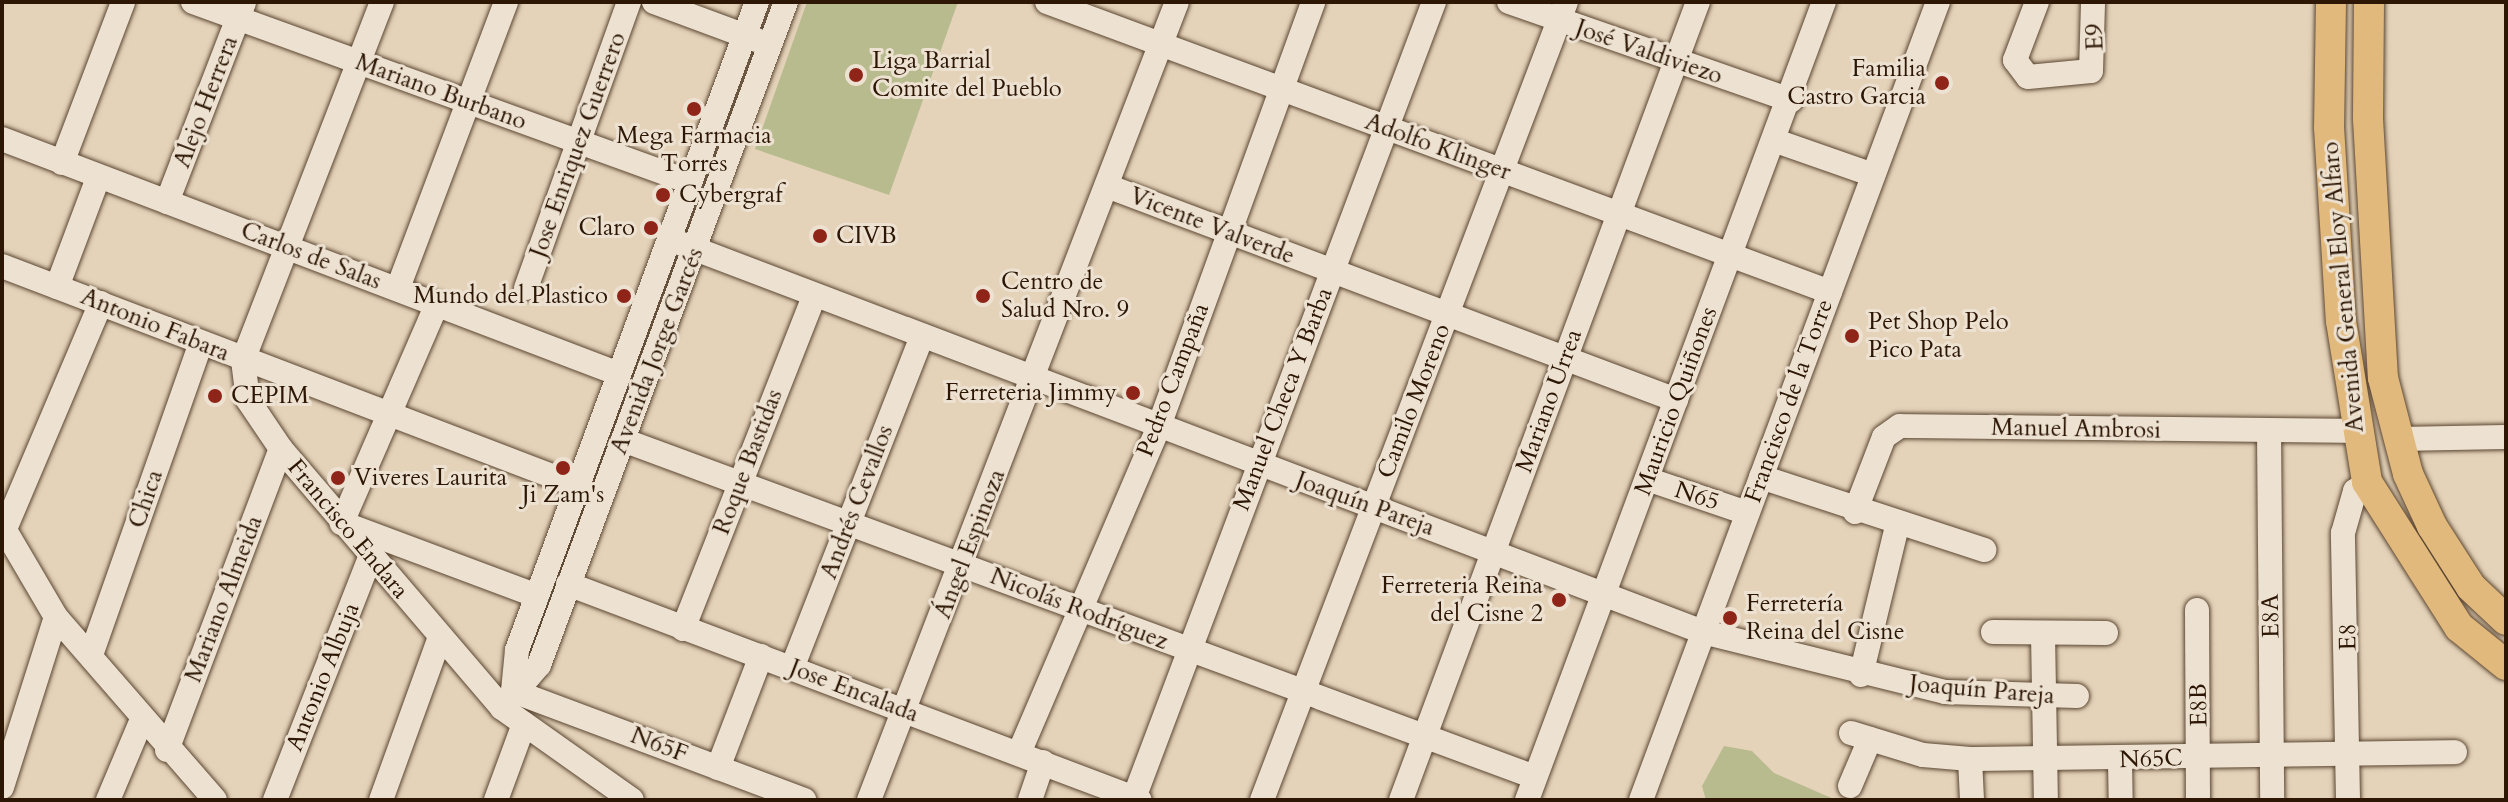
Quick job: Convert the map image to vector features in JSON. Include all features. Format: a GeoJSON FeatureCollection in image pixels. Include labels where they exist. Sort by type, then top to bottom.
{"type":"FeatureCollection","features":[{"type":"Feature","properties":{"kind":"main road","name":"Avenida General Eloy Alfaro"},"geometry":{"type":"LineString","coordinates":[[2331,2],[2332,178],[2354,431],[2367,482],[2459,627],[2506,665]]}},
{"type":"Feature","properties":{"kind":"main road","name":"Avenida General Eloy Alfaro"},"geometry":{"type":"LineString","coordinates":[[2369,2],[2378,320],[2397,439],[2432,526],[2471,587],[2506,620]]}},
{"type":"Feature","properties":{"kind":"street"},"geometry":{"type":"LineString","coordinates":[[62,163],[123,2]]}},
{"type":"Feature","properties":{"kind":"street","name":"Mariano Burbano"},"geometry":{"type":"LineString","coordinates":[[193,2],[241,10],[361,63],[690,182]]}},
{"type":"Feature","properties":{"kind":"street","name":"Francisco Endara"},"geometry":{"type":"LineString","coordinates":[[382,2],[361,63],[243,360],[248,400],[281,449],[440,637],[508,699],[524,724],[623,798]]}},
{"type":"Feature","properties":{"kind":"street"},"geometry":{"type":"LineString","coordinates":[[398,288],[506,2]]}},
{"type":"Feature","properties":{"kind":"street","name":"Jose Enriquez Guerrero"},"geometry":{"type":"LineString","coordinates":[[526,288],[581,143],[629,2]]}},
{"type":"Feature","properties":{"kind":"street"},"geometry":{"type":"LineString","coordinates":[[654,2],[770,45]]}},
{"type":"Feature","properties":{"kind":"street","name":"Avenida Jorge Garcés"},"geometry":{"type":"LineString","coordinates":[[508,699],[517,650],[757,2]]}},
{"type":"Feature","properties":{"kind":"street","name":"Avenida Jorge Garcés"},"geometry":{"type":"LineString","coordinates":[[508,699],[539,665],[786,2]]}},
{"type":"Feature","properties":{"kind":"street","name":"Adolfo Klinger"},"geometry":{"type":"LineString","coordinates":[[1048,2],[1830,292]]}},
{"type":"Feature","properties":{"kind":"street","name":"Ángel Espinoza"},"geometry":{"type":"LineString","coordinates":[[869,800],[907,711],[1177,2]]}},
{"type":"Feature","properties":{"kind":"street","name":"Pedro Campaña"},"geometry":{"type":"LineString","coordinates":[[1019,753],[1078,608],[1159,426],[1313,2]]}},
{"type":"Feature","properties":{"kind":"street","name":"Manuel Checa Y Barba"},"geometry":{"type":"LineString","coordinates":[[1137,799],[1257,464],[1434,2]]}},
{"type":"Feature","properties":{"kind":"street","name":"José Valdiviezo"},"geometry":{"type":"LineString","coordinates":[[1509,2],[1562,11],[1674,63],[1791,100]]}},
{"type":"Feature","properties":{"kind":"street","name":"Mariano Urrea"},"geometry":{"type":"LineString","coordinates":[[1401,800],[1566,359],[1615,212],[1698,2]]}},
{"type":"Feature","properties":{"kind":"street","name":"Mauricio Quiñones"},"geometry":{"type":"LineString","coordinates":[[1527,800],[1730,255],[1776,141],[1824,2]]}},
{"type":"Feature","properties":{"kind":"street","name":"Francisco de la Torre"},"geometry":{"type":"LineString","coordinates":[[1641,800],[1938,2]]}},
{"type":"Feature","properties":{"kind":"street","name":"E9"},"geometry":{"type":"LineString","coordinates":[[2037,2],[2015,60],[2018,72],[2091,71],[2093,2]]}},
{"type":"Feature","properties":{"kind":"street","name":"Alejo Herrera"},"geometry":{"type":"LineString","coordinates":[[167,202],[241,10]]}},
{"type":"Feature","properties":{"kind":"street","name":"Camilo Moreno"},"geometry":{"type":"LineString","coordinates":[[1262,800],[1562,11]]}},
{"type":"Feature","properties":{"kind":"street","name":"Carlos de Salas"},"geometry":{"type":"LineString","coordinates":[[2,139],[619,374]]}},
{"type":"Feature","properties":{"kind":"street"},"geometry":{"type":"LineString","coordinates":[[1776,141],[1873,175]]}},
{"type":"Feature","properties":{"kind":"street"},"geometry":{"type":"LineString","coordinates":[[57,287],[98,178]]}},
{"type":"Feature","properties":{"kind":"street","name":"Vicente Valverde"},"geometry":{"type":"LineString","coordinates":[[1107,186],[1228,229],[1446,318],[1676,400]]}},
{"type":"Feature","properties":{"kind":"street","name":"Joaquín Pareja"},"geometry":{"type":"LineString","coordinates":[[669,239],[1257,464],[1605,591],[1703,632],[1861,675],[1945,692],[2046,698],[2077,696]]}},
{"type":"Feature","properties":{"kind":"street","name":"Antonio Fabara"},"geometry":{"type":"LineString","coordinates":[[2,266],[578,486]]}},
{"type":"Feature","properties":{"kind":"street","name":"Roque Bastidas"},"geometry":{"type":"LineString","coordinates":[[683,629],[814,296]]}},
{"type":"Feature","properties":{"kind":"street"},"geometry":{"type":"LineString","coordinates":[[101,303],[4,532],[56,617],[91,655],[141,722],[215,800]]}},
{"type":"Feature","properties":{"kind":"street"},"geometry":{"type":"LineString","coordinates":[[437,304],[393,416],[342,523],[537,596]]}},
{"type":"Feature","properties":{"kind":"street","name":"Andrés Cevallos"},"geometry":{"type":"LineString","coordinates":[[792,668],[922,336]]}},
{"type":"Feature","properties":{"kind":"street","name":"Chica"},"geometry":{"type":"LineString","coordinates":[[91,655],[201,343]]}},
{"type":"Feature","properties":{"kind":"street","name":"Manuel Ambrosi"},"geometry":{"type":"LineString","coordinates":[[1855,512],[1884,437],[1900,426],[2354,431]]}},
{"type":"Feature","properties":{"kind":"street","name":"E8A"},"geometry":{"type":"LineString","coordinates":[[2269,432],[2272,800]]}},
{"type":"Feature","properties":{"kind":"street"},"geometry":{"type":"LineString","coordinates":[[2397,439],[2506,437]]}},
{"type":"Feature","properties":{"kind":"street","name":"Nicolás Rodríguez"},"geometry":{"type":"LineString","coordinates":[[623,440],[1535,777]]}},
{"type":"Feature","properties":{"kind":"street","name":"Mariano Almeida"},"geometry":{"type":"LineString","coordinates":[[167,750],[281,449]]}},
{"type":"Feature","properties":{"kind":"street"},"geometry":{"type":"LineString","coordinates":[[1761,477],[1897,526],[1984,550]]}},
{"type":"Feature","properties":{"kind":"street","name":"N65"},"geometry":{"type":"LineString","coordinates":[[1647,479],[1747,513]]}},
{"type":"Feature","properties":{"kind":"street","name":"E8"},"geometry":{"type":"LineString","coordinates":[[2348,800],[2343,533],[2355,491],[2367,482]]}},
{"type":"Feature","properties":{"kind":"street"},"geometry":{"type":"LineString","coordinates":[[1861,675],[1897,526]]}},
{"type":"Feature","properties":{"kind":"street","name":"Antonio Albuja"},"geometry":{"type":"LineString","coordinates":[[275,800],[371,555]]}},
{"type":"Feature","properties":{"kind":"street","name":"Jose Encalada"},"geometry":{"type":"LineString","coordinates":[[568,584],[1137,799]]}},
{"type":"Feature","properties":{"kind":"street","name":"E8B"},"geometry":{"type":"LineString","coordinates":[[2197,610],[2198,800]]}},
{"type":"Feature","properties":{"kind":"street"},"geometry":{"type":"LineString","coordinates":[[2,787],[56,617]]}},
{"type":"Feature","properties":{"kind":"street"},"geometry":{"type":"LineString","coordinates":[[1993,632],[2106,633]]}},
{"type":"Feature","properties":{"kind":"street"},"geometry":{"type":"LineString","coordinates":[[2043,634],[2048,758],[2046,800]]}},
{"type":"Feature","properties":{"kind":"street"},"geometry":{"type":"LineString","coordinates":[[381,800],[440,637]]}},
{"type":"Feature","properties":{"kind":"street"},"geometry":{"type":"LineString","coordinates":[[718,768],[761,656]]}},
{"type":"Feature","properties":{"kind":"street","name":"N65F"},"geometry":{"type":"LineString","coordinates":[[508,699],[718,768],[804,800]]}},
{"type":"Feature","properties":{"kind":"street"},"geometry":{"type":"LineString","coordinates":[[108,800],[141,722]]}},
{"type":"Feature","properties":{"kind":"street"},"geometry":{"type":"LineString","coordinates":[[496,800],[524,724]]}},
{"type":"Feature","properties":{"kind":"street","name":"N65C"},"geometry":{"type":"LineString","coordinates":[[1850,786],[1860,736],[1923,755],[1970,759],[2120,761],[2349,751],[2455,752]]}},
{"type":"Feature","properties":{"kind":"street"},"geometry":{"type":"LineString","coordinates":[[1970,759],[1972,800]]}},
{"type":"Feature","properties":{"kind":"street"},"geometry":{"type":"LineString","coordinates":[[2120,761],[2121,800]]}},
{"type":"Feature","properties":{"kind":"street"},"geometry":{"type":"LineString","coordinates":[[1030,800],[1043,762]]}},
{"type":"Feature","properties":{"kind":"street"},"geometry":{"type":"LineString","coordinates":[[2,793],[18,800]]}},
{"type":"Feature","properties":{"kind":"green space","name":"Liga Barrial Comite del Pueblo"},"geometry":{"type":"Polygon","coordinates":[[[807,2],[958,2],[889,195],[755,149],[807,2]]]}},
{"type":"Feature","properties":{"kind":"green space"},"geometry":{"type":"Polygon","coordinates":[[[1724,746],[1752,751],[1774,773],[1836,800],[1706,800],[1702,786],[1724,746]]]}},
{"type":"Feature","properties":{"kind":"place","name":"Liga Barrial Comite del Pueblo"},"geometry":{"type":"Point","coordinates":[856,75]}},
{"type":"Feature","properties":{"kind":"place","name":"Familia Castro Garcia"},"geometry":{"type":"Point","coordinates":[1942,83]}},
{"type":"Feature","properties":{"kind":"place","name":"Mega Farmacia Torres"},"geometry":{"type":"Point","coordinates":[694,109]}},
{"type":"Feature","properties":{"kind":"place","name":"Cybergraf"},"geometry":{"type":"Point","coordinates":[663,195]}},
{"type":"Feature","properties":{"kind":"place","name":"Claro"},"geometry":{"type":"Point","coordinates":[651,228]}},
{"type":"Feature","properties":{"kind":"place","name":"CIVB"},"geometry":{"type":"Point","coordinates":[820,236]}},
{"type":"Feature","properties":{"kind":"place","name":"Mundo del Plastico"},"geometry":{"type":"Point","coordinates":[624,296]}},
{"type":"Feature","properties":{"kind":"place","name":"Centro de Salud Nro. 9"},"geometry":{"type":"Point","coordinates":[983,296]}},
{"type":"Feature","properties":{"kind":"place","name":"Pet Shop Pelo Pico Pata"},"geometry":{"type":"Point","coordinates":[1852,336]}},
{"type":"Feature","properties":{"kind":"place","name":"Ferreteria Jimmy"},"geometry":{"type":"Point","coordinates":[1133,393]}},
{"type":"Feature","properties":{"kind":"place","name":"CEPIM"},"geometry":{"type":"Point","coordinates":[215,396]}},
{"type":"Feature","properties":{"kind":"place","name":"Ji Zam's"},"geometry":{"type":"Point","coordinates":[563,468]}},
{"type":"Feature","properties":{"kind":"place","name":"Viveres Laurita"},"geometry":{"type":"Point","coordinates":[338,478]}},
{"type":"Feature","properties":{"kind":"place","name":"Ferreteria Reina del Cisne 2"},"geometry":{"type":"Point","coordinates":[1559,600]}},
{"type":"Feature","properties":{"kind":"place","name":"Ferretería Reina del Cisne"},"geometry":{"type":"Point","coordinates":[1730,618]}}]}
